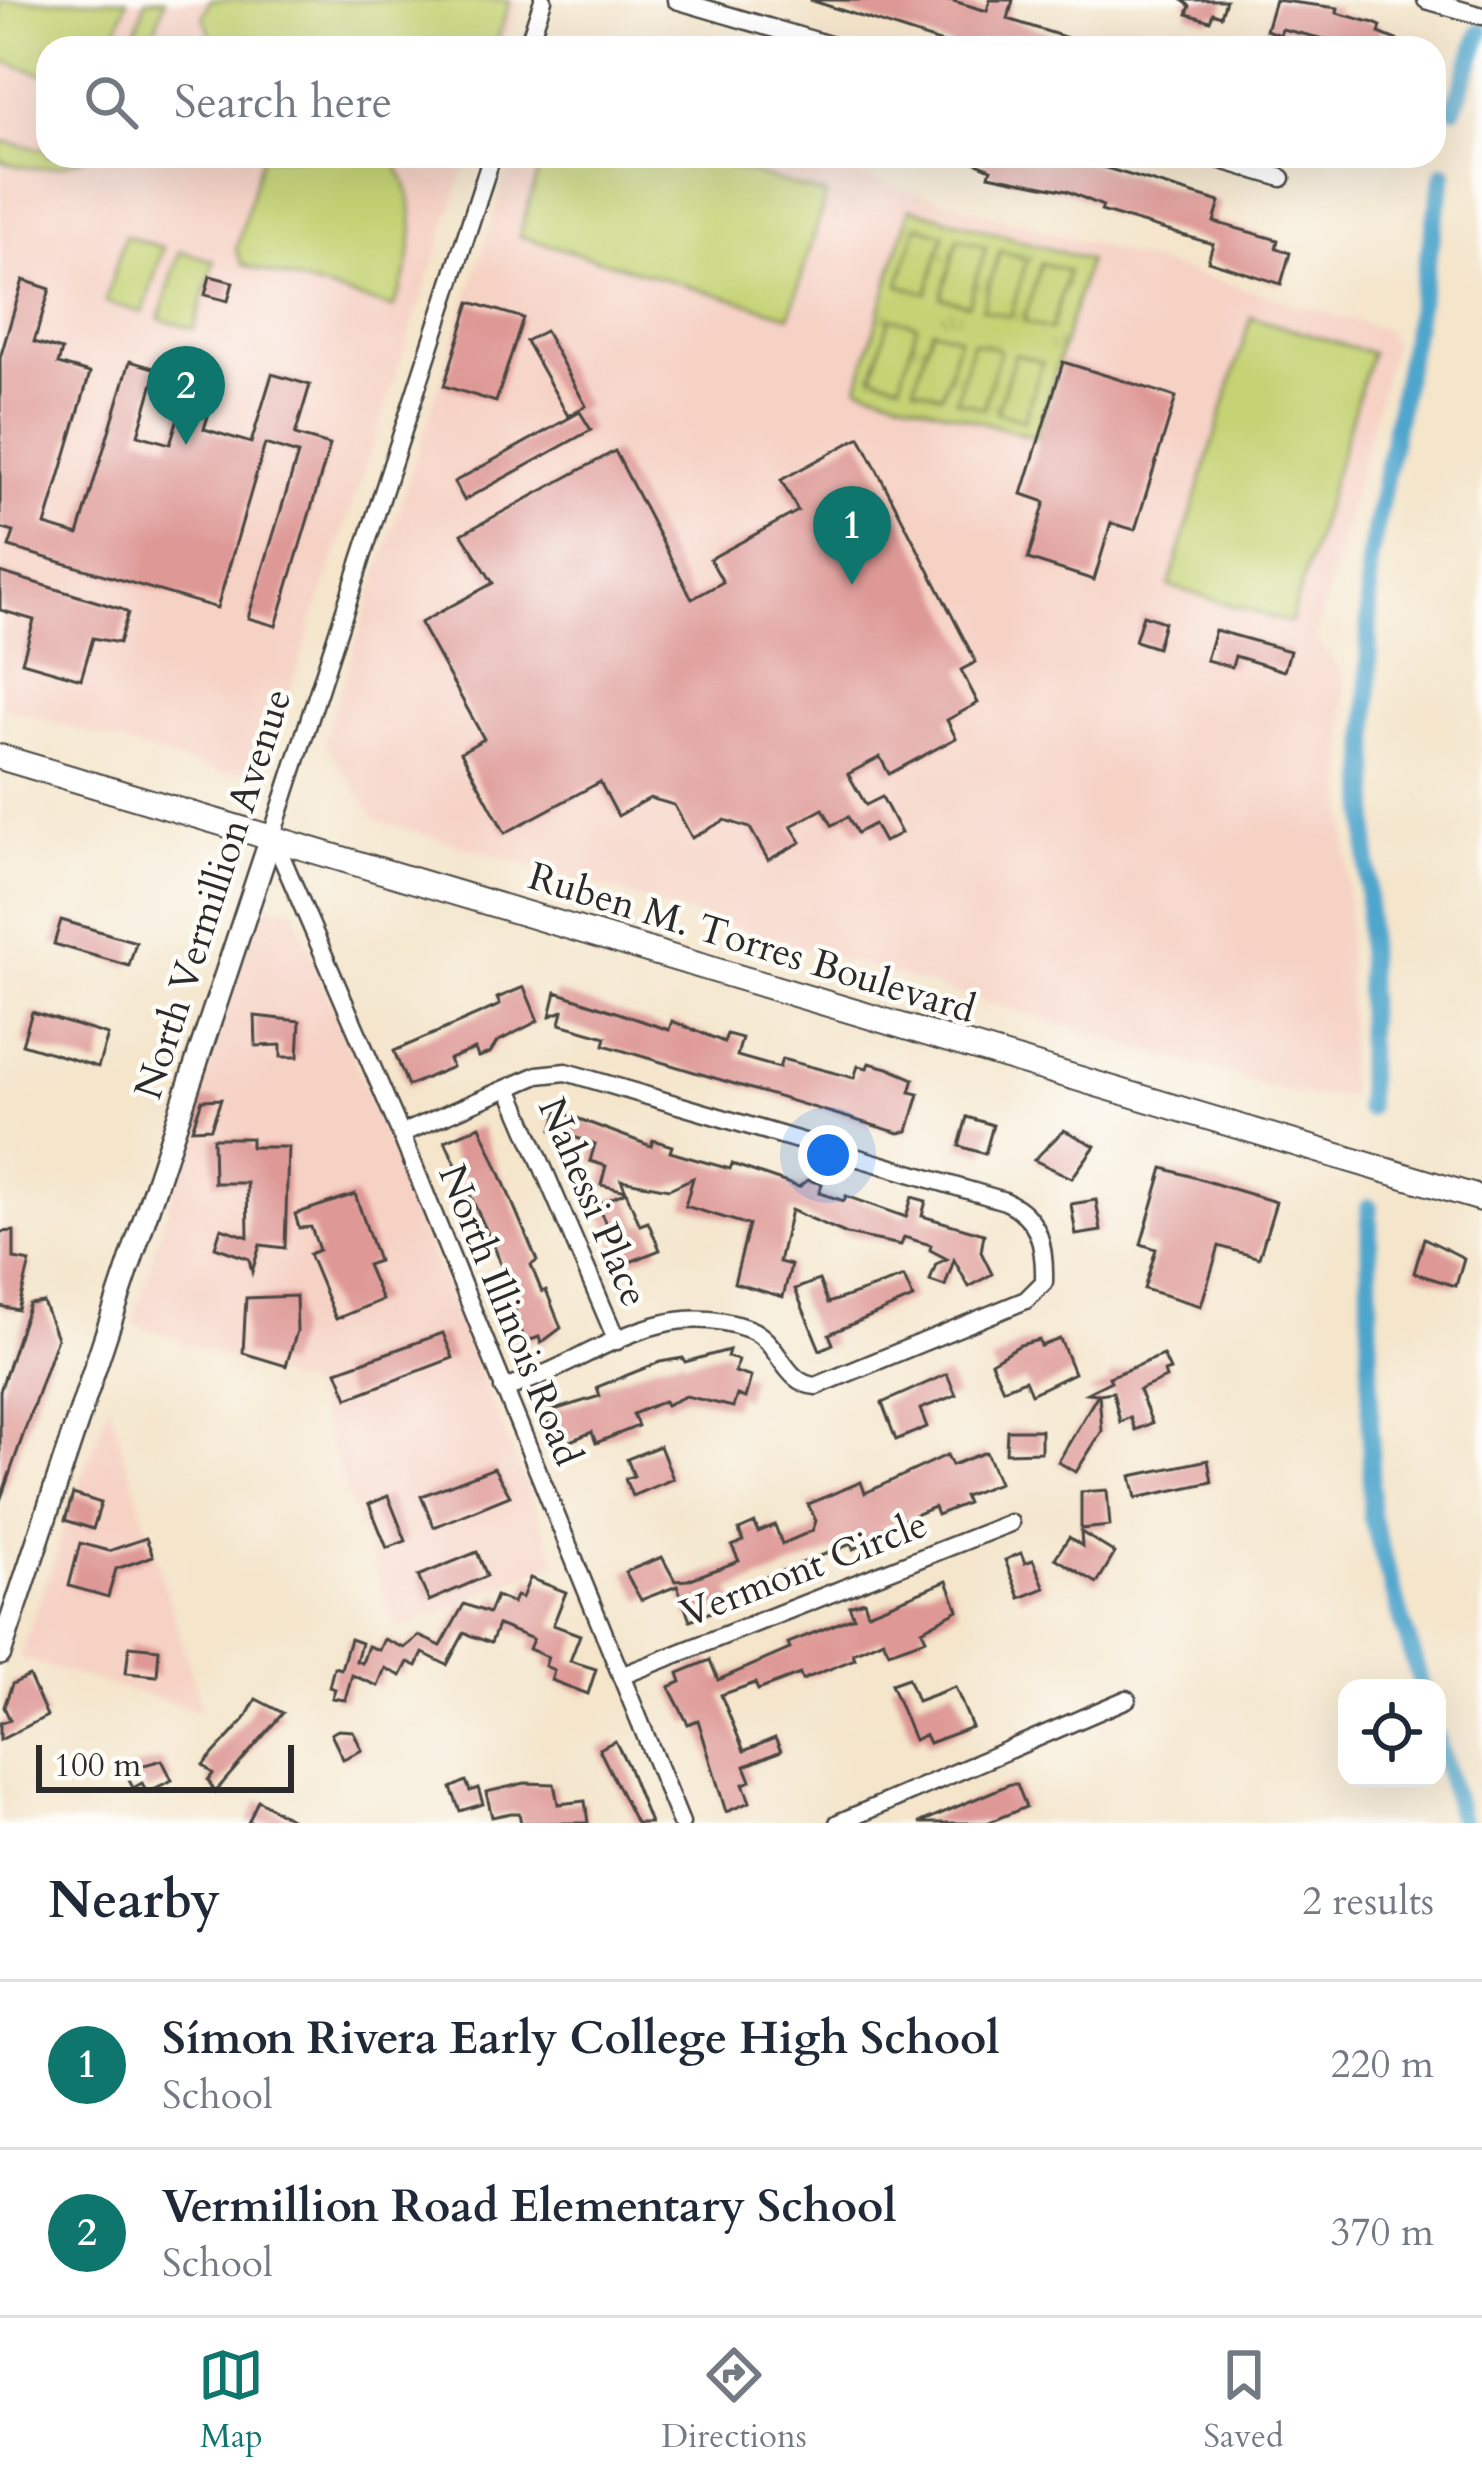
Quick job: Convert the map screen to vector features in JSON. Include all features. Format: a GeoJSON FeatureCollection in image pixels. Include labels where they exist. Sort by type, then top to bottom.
{"type":"FeatureCollection","features":[{"type":"Feature","properties":{"kind":"main road","name":"Ruben M. Torres Boulevard"},"geometry":{"type":"LineString","coordinates":[[0,757],[1482,1199]]}},
{"type":"Feature","properties":{"kind":"street"},"geometry":{"type":"LineString","coordinates":[[531,36],[543,0]]}},
{"type":"Feature","properties":{"kind":"street"},"geometry":{"type":"LineString","coordinates":[[676,0],[799,36]]}},
{"type":"Feature","properties":{"kind":"street"},"geometry":{"type":"LineString","coordinates":[[1426,0],[1482,16]]}},
{"type":"Feature","properties":{"kind":"street","name":"North Vermillion Avenue"},"geometry":{"type":"LineString","coordinates":[[0,1654],[8,1592],[272,835],[488,168]]}},
{"type":"Feature","properties":{"kind":"street"},"geometry":{"type":"LineString","coordinates":[[1248,168],[1282,178]]}},
{"type":"Feature","properties":{"kind":"street","name":"North Illinois Road"},"geometry":{"type":"LineString","coordinates":[[272,835],[401,1134],[681,1823]]}},
{"type":"Feature","properties":{"kind":"street"},"geometry":{"type":"LineString","coordinates":[[401,1134],[538,1075],[566,1072],[1005,1201],[1029,1215],[1044,1254],[1044,1282],[1026,1300],[816,1386],[794,1379],[764,1336],[717,1319],[676,1317],[547,1376],[503,1389]]}},
{"type":"Feature","properties":{"kind":"street","name":"Nahessi Place"},"geometry":{"type":"LineString","coordinates":[[509,1088],[616,1342]]}},
{"type":"Feature","properties":{"kind":"street","name":"Vermont Circle"},"geometry":{"type":"LineString","coordinates":[[621,1676],[1010,1523]]}},
{"type":"Feature","properties":{"kind":"street"},"geometry":{"type":"LineString","coordinates":[[838,1823],[1127,1699]]}},
{"type":"Feature","properties":{"kind":"shaded area"},"geometry":{"type":"Polygon","coordinates":[[[0,0],[520,0],[508,36],[36,36],[36,168],[465,168],[264,769],[224,774],[0,706],[0,0]]]}},
{"type":"Feature","properties":{"kind":"shaded area"},"geometry":{"type":"Polygon","coordinates":[[[509,168],[831,168],[1385,330],[1393,344],[1315,639],[1344,675],[1350,1097],[1293,1094],[376,820],[324,741],[509,168]]]}},
{"type":"Feature","properties":{"kind":"shaded area"},"geometry":{"type":"Polygon","coordinates":[[[266,905],[293,908],[557,1562],[397,1630],[310,1389],[133,1323],[254,919],[266,905]]]}},
{"type":"Feature","properties":{"kind":"shaded area"},"geometry":{"type":"Polygon","coordinates":[[[109,1403],[203,1712],[19,1658],[109,1403]]]}},
{"type":"Feature","properties":{"kind":"green space"},"geometry":{"type":"Polygon","coordinates":[[[0,0],[127,0],[115,36],[36,36],[36,72],[0,60],[0,0]]]}},
{"type":"Feature","properties":{"kind":"green space"},"geometry":{"type":"Polygon","coordinates":[[[146,0],[165,0],[153,36],[134,36],[146,0]]]}},
{"type":"Feature","properties":{"kind":"green space"},"geometry":{"type":"Polygon","coordinates":[[[210,0],[510,0],[499,36],[212,36],[203,17],[210,0]]]}},
{"type":"Feature","properties":{"kind":"green space"},"geometry":{"type":"Polygon","coordinates":[[[0,141],[36,148],[36,168],[0,161],[0,141]]]}},
{"type":"Feature","properties":{"kind":"green space"},"geometry":{"type":"Polygon","coordinates":[[[259,168],[398,168],[401,173],[412,211],[411,251],[393,308],[243,265],[236,250],[259,168]]]}},
{"type":"Feature","properties":{"kind":"green space"},"geometry":{"type":"Polygon","coordinates":[[[539,168],[735,168],[826,195],[790,316],[519,236],[539,168]]]}},
{"type":"Feature","properties":{"kind":"green space"},"geometry":{"type":"Polygon","coordinates":[[[910,208],[1088,260],[1036,438],[858,386],[910,208]]]}},
{"type":"Feature","properties":{"kind":"green space"},"geometry":{"type":"Polygon","coordinates":[[[917,226],[944,234],[927,293],[899,285],[917,226]]]}},
{"type":"Feature","properties":{"kind":"green space"},"geometry":{"type":"Polygon","coordinates":[[[125,236],[163,248],[143,313],[105,302],[125,236]]]}},
{"type":"Feature","properties":{"kind":"green space"},"geometry":{"type":"Polygon","coordinates":[[[958,239],[986,247],[968,305],[941,297],[958,239]]]}},
{"type":"Feature","properties":{"kind":"green space"},"geometry":{"type":"Polygon","coordinates":[[[180,251],[214,261],[194,329],[159,319],[180,251]]]}},
{"type":"Feature","properties":{"kind":"green space"},"geometry":{"type":"Polygon","coordinates":[[[1000,251],[1027,259],[1010,317],[982,309],[1000,251]]]}},
{"type":"Feature","properties":{"kind":"green space"},"geometry":{"type":"Polygon","coordinates":[[[1041,263],[1068,271],[1051,330],[1024,322],[1041,263]]]}},
{"type":"Feature","properties":{"kind":"green space"},"geometry":{"type":"Polygon","coordinates":[[[890,317],[917,325],[900,383],[873,375],[890,317]]]}},
{"type":"Feature","properties":{"kind":"green space"},"geometry":{"type":"Polygon","coordinates":[[[1251,317],[1371,353],[1290,623],[1169,586],[1251,317]]]}},
{"type":"Feature","properties":{"kind":"green space"},"geometry":{"type":"Polygon","coordinates":[[[932,329],[959,337],[942,395],[914,387],[932,329]]]}},
{"type":"Feature","properties":{"kind":"green space"},"geometry":{"type":"Polygon","coordinates":[[[973,342],[1000,350],[983,408],[956,400],[973,342]]]}},
{"type":"Feature","properties":{"kind":"green space"},"geometry":{"type":"Polygon","coordinates":[[[1015,354],[1042,362],[1024,420],[997,412],[1015,354]]]}},
{"type":"Feature","properties":{"kind":"building"},"geometry":{"type":"Polygon","coordinates":[[[810,0],[950,0],[987,11],[990,0],[1013,0],[1008,19],[1061,36],[921,36],[810,0]]]}},
{"type":"Feature","properties":{"kind":"building"},"geometry":{"type":"Polygon","coordinates":[[[1182,0],[1226,0],[1221,16],[1213,13],[1210,21],[1187,14],[1190,6],[1182,0]]]}},
{"type":"Feature","properties":{"kind":"building"},"geometry":{"type":"Polygon","coordinates":[[[1275,0],[1338,8],[1337,13],[1381,26],[1379,33],[1386,36],[1311,36],[1282,29],[1280,35],[1266,30],[1275,0]]]}},
{"type":"Feature","properties":{"kind":"building"},"geometry":{"type":"Polygon","coordinates":[[[1106,168],[1220,202],[1214,222],[1278,240],[1276,248],[1290,253],[1281,284],[1208,261],[1213,244],[1101,211],[1103,206],[1067,191],[989,175],[991,169],[1106,168]]]}},
{"type":"Feature","properties":{"kind":"building"},"geometry":{"type":"Polygon","coordinates":[[[210,276],[233,282],[228,301],[205,295],[210,276]]]}},
{"type":"Feature","properties":{"kind":"building"},"geometry":{"type":"Polygon","coordinates":[[[23,280],[50,289],[34,342],[62,350],[58,364],[90,373],[45,525],[78,535],[130,361],[157,369],[138,435],[170,444],[190,379],[217,387],[204,429],[251,443],[272,374],[310,385],[295,435],[330,445],[276,626],[248,618],[298,454],[265,444],[217,608],[9,547],[14,532],[0,528],[0,358],[23,280]]]}},
{"type":"Feature","properties":{"kind":"building"},"geometry":{"type":"Polygon","coordinates":[[[470,302],[523,318],[496,402],[444,386],[470,302]]]}},
{"type":"Feature","properties":{"kind":"building"},"geometry":{"type":"Polygon","coordinates":[[[545,331],[586,406],[568,416],[526,341],[545,331]]]}},
{"type":"Feature","properties":{"kind":"building"},"geometry":{"type":"Polygon","coordinates":[[[1063,362],[1176,397],[1135,530],[1111,523],[1094,580],[1028,559],[1045,502],[1022,494],[1063,362]]]}},
{"type":"Feature","properties":{"kind":"building"},"geometry":{"type":"Polygon","coordinates":[[[580,412],[591,430],[464,500],[454,482],[580,412]]]}},
{"type":"Feature","properties":{"kind":"building"},"geometry":{"type":"Polygon","coordinates":[[[860,437],[976,662],[961,670],[978,703],[947,720],[956,738],[889,774],[880,757],[848,774],[866,805],[882,797],[901,833],[884,842],[874,824],[857,833],[848,817],[832,825],[823,809],[791,826],[801,842],[768,860],[750,828],[725,820],[692,838],[674,805],[650,798],[618,816],[600,782],[505,833],[461,752],[484,739],[420,623],[493,583],[462,534],[615,451],[692,599],[723,582],[710,559],[798,511],[781,480],[860,437]]]}},
{"type":"Feature","properties":{"kind":"building"},"geometry":{"type":"Polygon","coordinates":[[[0,572],[128,613],[119,643],[93,638],[81,679],[22,662],[34,620],[0,610],[0,572]]]}},
{"type":"Feature","properties":{"kind":"building"},"geometry":{"type":"Polygon","coordinates":[[[1143,615],[1164,622],[1157,648],[1135,641],[1143,615]]]}},
{"type":"Feature","properties":{"kind":"building"},"geometry":{"type":"Polygon","coordinates":[[[1215,630],[1290,651],[1284,671],[1235,656],[1232,667],[1206,660],[1215,630]]]}},
{"type":"Feature","properties":{"kind":"building"},"geometry":{"type":"Polygon","coordinates":[[[61,920],[136,942],[129,966],[54,944],[61,920]]]}},
{"type":"Feature","properties":{"kind":"building"},"geometry":{"type":"Polygon","coordinates":[[[524,987],[538,1021],[497,1042],[490,1053],[478,1057],[475,1049],[449,1059],[452,1067],[408,1086],[394,1051],[500,1005],[497,998],[524,987]]]}},
{"type":"Feature","properties":{"kind":"building"},"geometry":{"type":"Polygon","coordinates":[[[556,992],[669,1030],[672,1021],[724,1042],[727,1034],[742,1038],[737,1056],[779,1068],[782,1059],[854,1078],[858,1066],[867,1068],[869,1063],[888,1068],[914,1079],[910,1092],[919,1094],[908,1131],[899,1133],[604,1045],[606,1037],[560,1024],[563,1011],[550,1016],[556,992]]]}},
{"type":"Feature","properties":{"kind":"building"},"geometry":{"type":"Polygon","coordinates":[[[32,1012],[108,1035],[98,1067],[22,1044],[32,1012]]]}},
{"type":"Feature","properties":{"kind":"building"},"geometry":{"type":"Polygon","coordinates":[[[255,1016],[300,1021],[298,1057],[281,1057],[281,1045],[256,1046],[255,1016]]]}},
{"type":"Feature","properties":{"kind":"building"},"geometry":{"type":"Polygon","coordinates":[[[221,1099],[211,1128],[192,1129],[202,1100],[221,1099]]]}},
{"type":"Feature","properties":{"kind":"building"},"geometry":{"type":"Polygon","coordinates":[[[558,1111],[730,1169],[732,1164],[799,1187],[808,1180],[822,1184],[819,1193],[844,1201],[846,1196],[906,1217],[912,1197],[926,1201],[922,1216],[984,1234],[981,1252],[992,1274],[969,1287],[954,1260],[945,1286],[930,1281],[936,1264],[947,1259],[930,1250],[931,1245],[904,1237],[901,1245],[847,1234],[791,1210],[779,1262],[791,1265],[783,1297],[734,1283],[749,1225],[685,1206],[693,1178],[669,1189],[621,1180],[626,1191],[601,1185],[606,1166],[590,1161],[595,1144],[552,1130],[558,1111]]]}},
{"type":"Feature","properties":{"kind":"building"},"geometry":{"type":"Polygon","coordinates":[[[967,1117],[993,1125],[985,1154],[959,1146],[967,1117]]]}},
{"type":"Feature","properties":{"kind":"building"},"geometry":{"type":"Polygon","coordinates":[[[480,1126],[537,1261],[531,1265],[561,1328],[541,1343],[539,1337],[525,1342],[496,1251],[445,1141],[480,1126]]]}},
{"type":"Feature","properties":{"kind":"building"},"geometry":{"type":"Polygon","coordinates":[[[1064,1130],[1095,1146],[1072,1178],[1034,1160],[1064,1130]]]}},
{"type":"Feature","properties":{"kind":"building"},"geometry":{"type":"Polygon","coordinates":[[[213,1138],[251,1138],[251,1147],[288,1147],[285,1248],[260,1245],[252,1272],[249,1259],[215,1247],[221,1228],[248,1237],[247,1183],[214,1183],[213,1138]]]}},
{"type":"Feature","properties":{"kind":"building"},"geometry":{"type":"Polygon","coordinates":[[[1163,1168],[1276,1202],[1259,1258],[1219,1246],[1201,1306],[1144,1289],[1156,1249],[1141,1244],[1163,1168]]]}},
{"type":"Feature","properties":{"kind":"building"},"geometry":{"type":"Polygon","coordinates":[[[626,1192],[640,1225],[648,1222],[660,1250],[625,1264],[597,1205],[626,1192]]]}},
{"type":"Feature","properties":{"kind":"building"},"geometry":{"type":"Polygon","coordinates":[[[355,1194],[378,1261],[367,1265],[382,1300],[336,1319],[309,1254],[319,1250],[311,1227],[299,1228],[295,1214],[355,1194]]]}},
{"type":"Feature","properties":{"kind":"building"},"geometry":{"type":"Polygon","coordinates":[[[1096,1200],[1101,1231],[1076,1235],[1071,1204],[1096,1200]]]}},
{"type":"Feature","properties":{"kind":"building"},"geometry":{"type":"Polygon","coordinates":[[[14,1231],[14,1259],[30,1262],[18,1310],[0,1306],[0,1232],[14,1231]]]}},
{"type":"Feature","properties":{"kind":"building"},"geometry":{"type":"Polygon","coordinates":[[[1424,1238],[1464,1258],[1456,1286],[1414,1273],[1424,1238]]]}},
{"type":"Feature","properties":{"kind":"building"},"geometry":{"type":"Polygon","coordinates":[[[904,1277],[913,1298],[829,1334],[833,1344],[820,1350],[795,1289],[819,1280],[828,1303],[904,1277]]]}},
{"type":"Feature","properties":{"kind":"building"},"geometry":{"type":"Polygon","coordinates":[[[296,1296],[297,1331],[286,1366],[243,1353],[246,1298],[296,1296]]]}},
{"type":"Feature","properties":{"kind":"building"},"geometry":{"type":"Polygon","coordinates":[[[43,1302],[57,1338],[0,1501],[0,1391],[29,1304],[43,1302]]]}},
{"type":"Feature","properties":{"kind":"building"},"geometry":{"type":"Polygon","coordinates":[[[443,1333],[453,1358],[348,1398],[337,1371],[443,1333]]]}},
{"type":"Feature","properties":{"kind":"building"},"geometry":{"type":"Polygon","coordinates":[[[1060,1339],[1074,1373],[1031,1394],[1025,1380],[1003,1389],[991,1362],[1020,1345],[1039,1340],[1041,1346],[1060,1339]]]}},
{"type":"Feature","properties":{"kind":"building"},"geometry":{"type":"Polygon","coordinates":[[[729,1350],[727,1357],[738,1360],[735,1372],[751,1377],[745,1398],[737,1395],[733,1407],[686,1396],[633,1414],[638,1426],[596,1443],[592,1432],[558,1446],[544,1413],[600,1396],[597,1387],[660,1362],[683,1358],[685,1362],[729,1350]]]}},
{"type":"Feature","properties":{"kind":"building"},"geometry":{"type":"Polygon","coordinates":[[[1163,1355],[1170,1370],[1164,1372],[1166,1378],[1139,1390],[1152,1423],[1135,1430],[1130,1417],[1120,1422],[1113,1392],[1099,1394],[1102,1431],[1076,1472],[1058,1462],[1098,1394],[1087,1393],[1111,1381],[1109,1377],[1163,1355]]]}},
{"type":"Feature","properties":{"kind":"building"},"geometry":{"type":"Polygon","coordinates":[[[947,1374],[956,1395],[920,1409],[927,1427],[896,1440],[882,1403],[947,1374]]]}},
{"type":"Feature","properties":{"kind":"building"},"geometry":{"type":"Polygon","coordinates":[[[1007,1430],[1041,1430],[1041,1452],[1006,1453],[1007,1430]]]}},
{"type":"Feature","properties":{"kind":"building"},"geometry":{"type":"Polygon","coordinates":[[[660,1446],[673,1479],[632,1496],[625,1479],[634,1476],[627,1459],[660,1446]]]}},
{"type":"Feature","properties":{"kind":"building"},"geometry":{"type":"Polygon","coordinates":[[[986,1452],[999,1483],[964,1496],[967,1503],[937,1515],[934,1507],[880,1529],[883,1537],[853,1549],[851,1544],[730,1591],[735,1603],[690,1620],[677,1586],[641,1600],[625,1572],[662,1557],[675,1581],[688,1580],[739,1561],[732,1546],[743,1541],[739,1530],[755,1523],[758,1532],[775,1525],[782,1544],[812,1531],[816,1521],[808,1504],[861,1482],[865,1493],[947,1455],[952,1465],[986,1452]]]}},
{"type":"Feature","properties":{"kind":"building"},"geometry":{"type":"Polygon","coordinates":[[[1208,1460],[1212,1482],[1136,1498],[1131,1476],[1208,1460]]]}},
{"type":"Feature","properties":{"kind":"building"},"geometry":{"type":"Polygon","coordinates":[[[494,1468],[510,1496],[434,1527],[421,1496],[494,1468]]]}},
{"type":"Feature","properties":{"kind":"building"},"geometry":{"type":"Polygon","coordinates":[[[1107,1490],[1110,1526],[1081,1529],[1081,1492],[1107,1490]]]}},
{"type":"Feature","properties":{"kind":"building"},"geometry":{"type":"Polygon","coordinates":[[[73,1494],[101,1503],[93,1529],[65,1520],[73,1494]]]}},
{"type":"Feature","properties":{"kind":"building"},"geometry":{"type":"Polygon","coordinates":[[[388,1496],[406,1541],[387,1548],[369,1504],[388,1496]]]}},
{"type":"Feature","properties":{"kind":"building"},"geometry":{"type":"Polygon","coordinates":[[[1081,1532],[1115,1553],[1097,1583],[1055,1558],[1069,1537],[1082,1546],[1081,1532]]]}},
{"type":"Feature","properties":{"kind":"building"},"geometry":{"type":"Polygon","coordinates":[[[146,1538],[153,1556],[116,1569],[108,1597],[69,1586],[80,1543],[109,1551],[146,1538]]]}},
{"type":"Feature","properties":{"kind":"building"},"geometry":{"type":"Polygon","coordinates":[[[477,1552],[487,1576],[429,1601],[418,1576],[477,1552]]]}},
{"type":"Feature","properties":{"kind":"building"},"geometry":{"type":"Polygon","coordinates":[[[1021,1553],[1025,1563],[1033,1560],[1045,1588],[1020,1598],[1005,1560],[1021,1553]]]}},
{"type":"Feature","properties":{"kind":"building"},"geometry":{"type":"Polygon","coordinates":[[[530,1578],[566,1592],[553,1625],[580,1635],[570,1661],[596,1669],[588,1694],[551,1680],[554,1670],[545,1666],[548,1657],[529,1649],[533,1639],[498,1625],[491,1643],[464,1633],[447,1665],[423,1653],[417,1666],[408,1662],[401,1676],[385,1668],[378,1686],[352,1675],[345,1700],[332,1698],[335,1689],[329,1687],[334,1667],[341,1669],[350,1639],[361,1643],[356,1661],[362,1663],[368,1646],[379,1650],[384,1639],[404,1648],[419,1636],[441,1646],[464,1604],[489,1613],[496,1596],[513,1603],[516,1596],[522,1598],[530,1578]]]}},
{"type":"Feature","properties":{"kind":"building"},"geometry":{"type":"Polygon","coordinates":[[[947,1581],[958,1610],[922,1630],[926,1639],[889,1652],[883,1640],[853,1653],[855,1659],[802,1680],[800,1674],[758,1690],[755,1683],[721,1695],[744,1751],[775,1738],[781,1751],[745,1766],[751,1781],[743,1784],[750,1802],[726,1812],[698,1720],[688,1724],[669,1687],[681,1682],[678,1673],[710,1660],[718,1680],[790,1649],[788,1643],[854,1617],[849,1606],[864,1601],[868,1613],[947,1581]]]}},
{"type":"Feature","properties":{"kind":"building"},"geometry":{"type":"Polygon","coordinates":[[[129,1646],[159,1649],[157,1676],[126,1673],[129,1646]]]}},
{"type":"Feature","properties":{"kind":"building"},"geometry":{"type":"Polygon","coordinates":[[[29,1676],[47,1716],[0,1740],[0,1723],[10,1720],[4,1707],[12,1684],[29,1676]]]}},
{"type":"Feature","properties":{"kind":"building"},"geometry":{"type":"Polygon","coordinates":[[[908,1678],[917,1701],[955,1687],[972,1727],[929,1743],[925,1735],[914,1740],[891,1684],[908,1678]]]}},
{"type":"Feature","properties":{"kind":"building"},"geometry":{"type":"Polygon","coordinates":[[[256,1699],[283,1713],[215,1792],[208,1780],[213,1774],[203,1765],[245,1719],[256,1699]]]}},
{"type":"Feature","properties":{"kind":"building"},"geometry":{"type":"Polygon","coordinates":[[[353,1731],[362,1750],[343,1759],[331,1734],[353,1731]]]}},
{"type":"Feature","properties":{"kind":"building"},"geometry":{"type":"Polygon","coordinates":[[[615,1741],[650,1823],[636,1823],[599,1749],[615,1741]]]}},
{"type":"Feature","properties":{"kind":"building"},"geometry":{"type":"Polygon","coordinates":[[[162,1760],[172,1780],[147,1792],[142,1783],[133,1788],[127,1776],[133,1768],[162,1760]]]}},
{"type":"Feature","properties":{"kind":"building"},"geometry":{"type":"Polygon","coordinates":[[[466,1781],[470,1791],[478,1788],[483,1804],[460,1811],[451,1788],[466,1781]]]}},
{"type":"Feature","properties":{"kind":"building"},"geometry":{"type":"Polygon","coordinates":[[[525,1783],[554,1784],[558,1804],[585,1801],[588,1823],[521,1823],[519,1813],[492,1817],[486,1792],[525,1783]]]}},
{"type":"Feature","properties":{"kind":"building"},"geometry":{"type":"Polygon","coordinates":[[[1017,1784],[1026,1807],[987,1823],[919,1823],[1017,1784]]]}},
{"type":"Feature","properties":{"kind":"building"},"geometry":{"type":"Polygon","coordinates":[[[258,1800],[297,1823],[248,1823],[258,1800]]]}},
{"type":"Feature","properties":{"kind":"waterway"},"geometry":{"type":"LineString","coordinates":[[1454,108],[1481,31]]}},
{"type":"Feature","properties":{"kind":"waterway"},"geometry":{"type":"LineString","coordinates":[[1367,1108],[1369,562],[1444,173]]}},
{"type":"Feature","properties":{"kind":"waterway"},"geometry":{"type":"LineString","coordinates":[[1369,1207],[1371,1515],[1419,1679]]}},
{"type":"Feature","properties":{"kind":"waterway"},"geometry":{"type":"LineString","coordinates":[[1446,1769],[1462,1823]]}},
{"type":"Feature","properties":{"kind":"place","name":"Vermillion Road Elementary School"},"geometry":{"type":"Point","coordinates":[186,445]}},
{"type":"Feature","properties":{"kind":"place","name":"Símon Rivera Early College High School"},"geometry":{"type":"Point","coordinates":[852,585]}}]}
